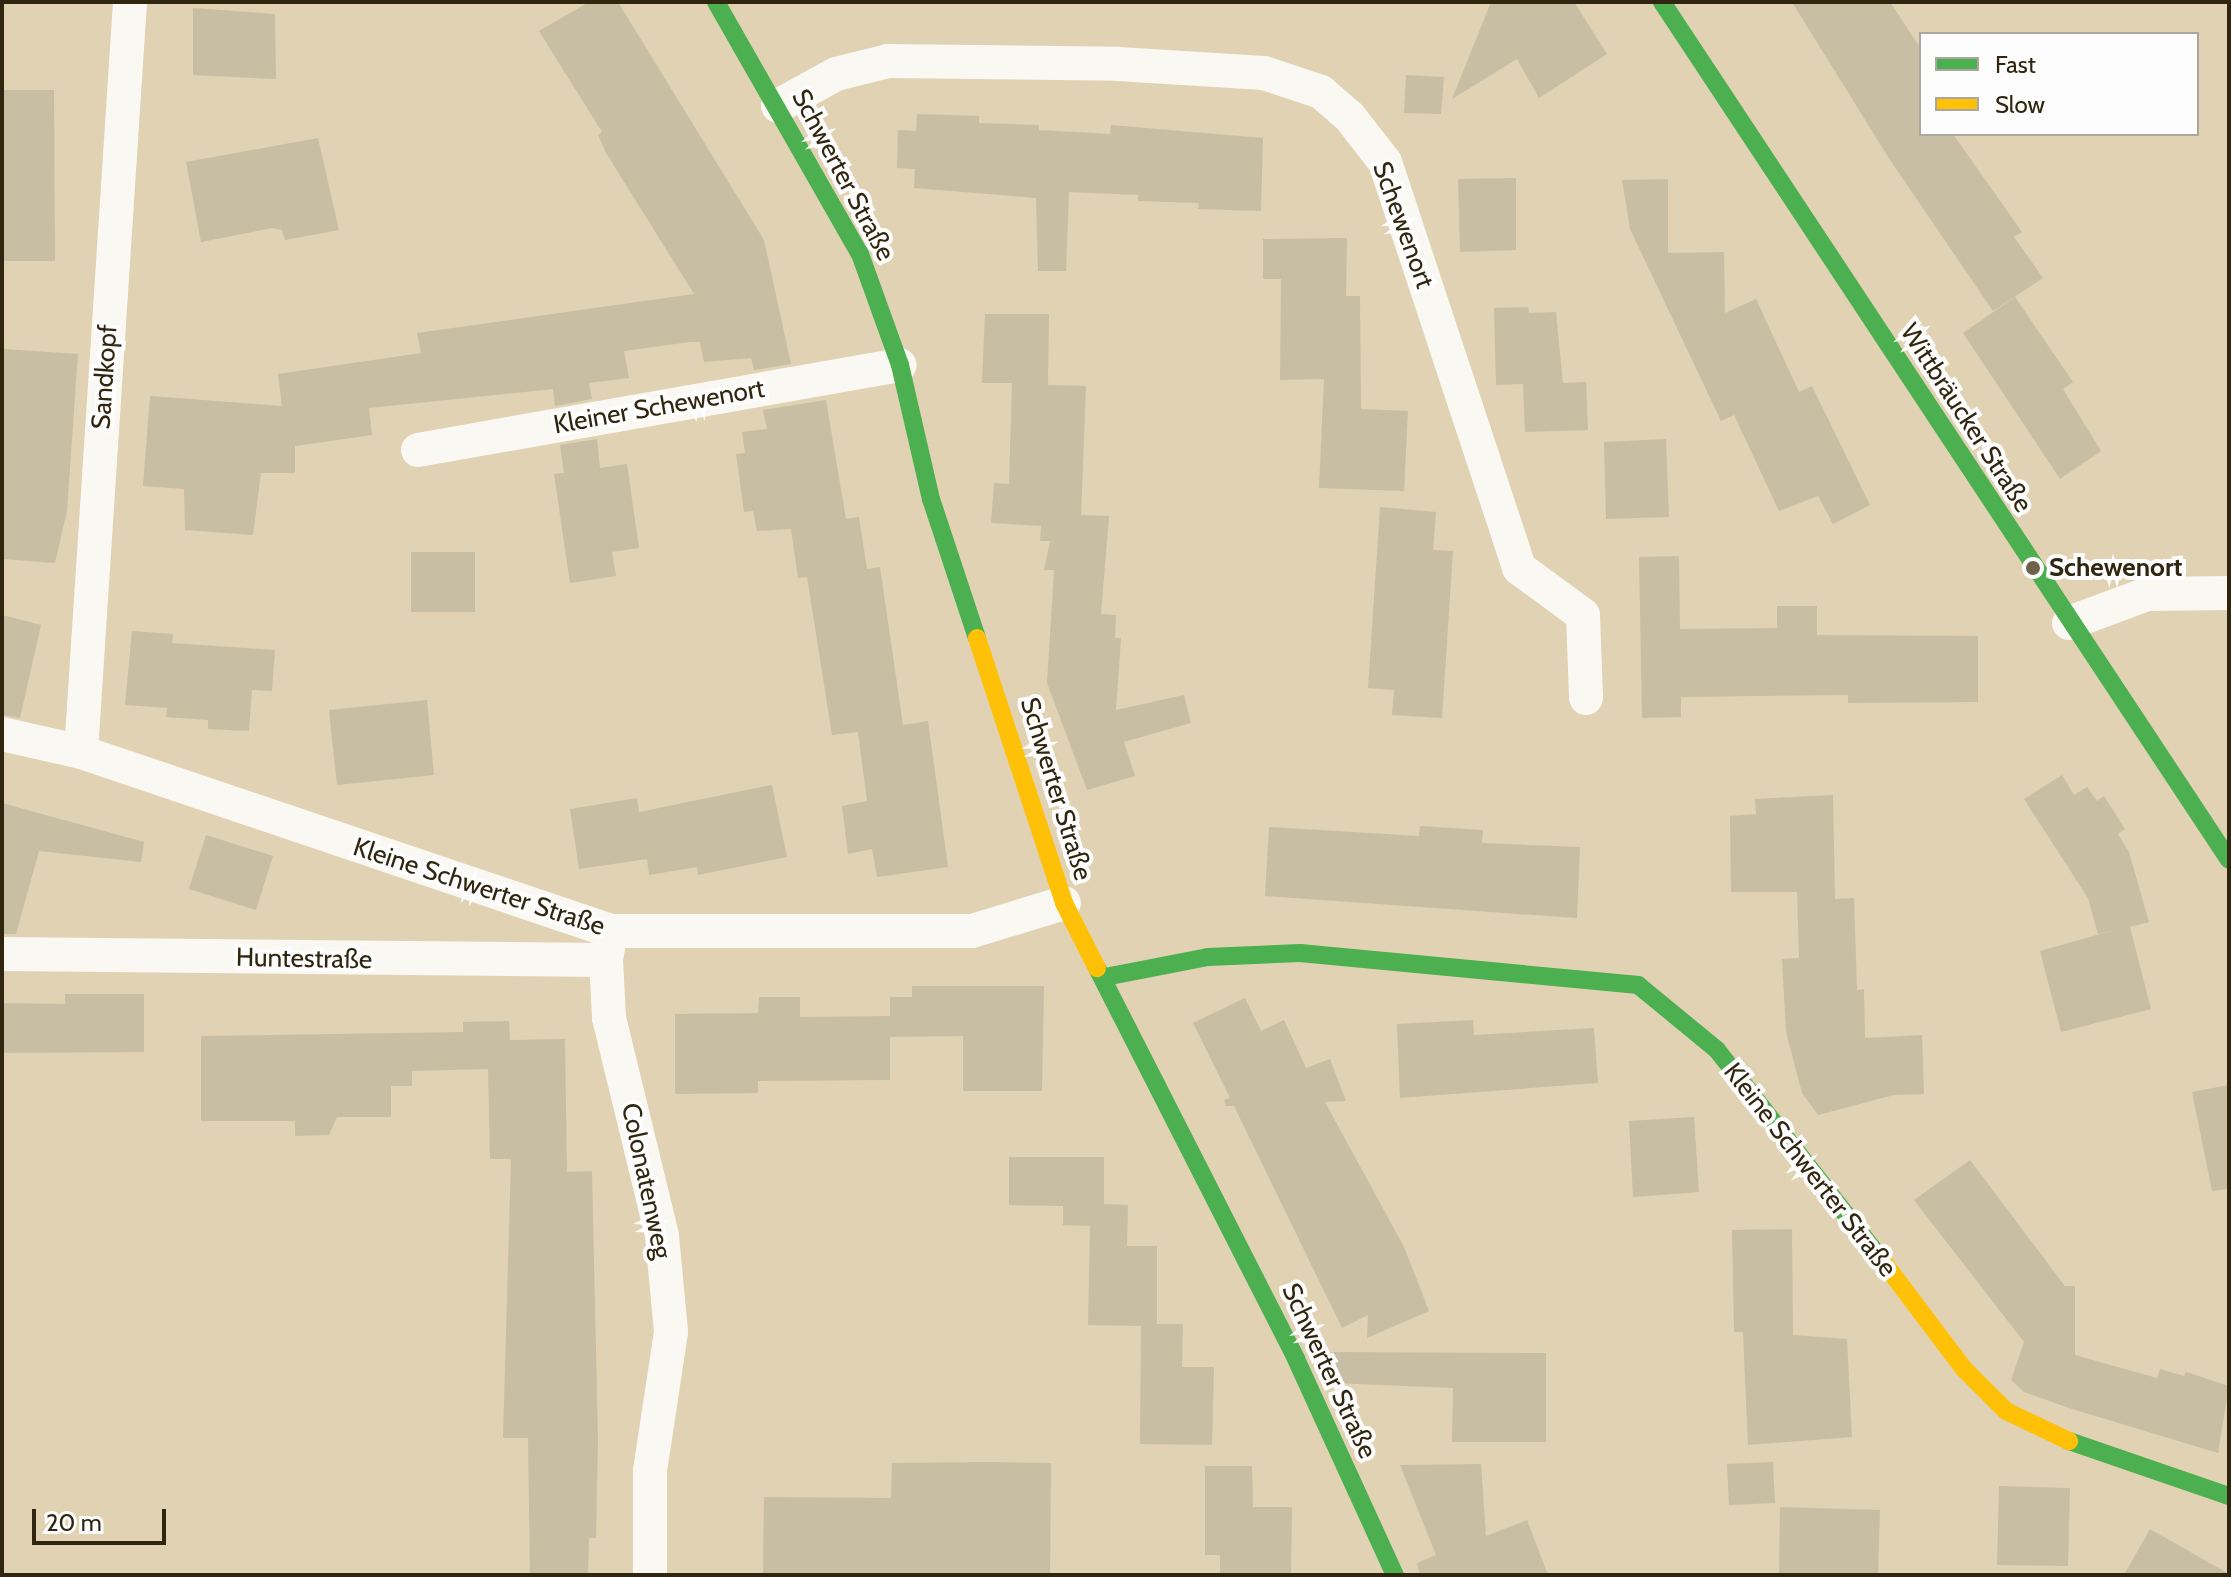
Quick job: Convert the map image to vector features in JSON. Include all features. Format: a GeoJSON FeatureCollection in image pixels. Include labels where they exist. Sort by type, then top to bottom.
{"type":"FeatureCollection","features":[{"type":"Feature","properties":{"kind":"street","name":"Sandkopf"},"geometry":{"type":"LineString","coordinates":[[81,752],[130,2]]}},
{"type":"Feature","properties":{"kind":"street","name":"Schwerter Straße"},"geometry":{"type":"LineString","coordinates":[[716,2],[860,254],[900,365],[931,499],[1064,903],[1105,977],[1296,1359],[1395,1575]]}},
{"type":"Feature","properties":{"kind":"street","name":"Wittbräucker Straße"},"geometry":{"type":"LineString","coordinates":[[1662,2],[2069,623],[2229,860]]}},
{"type":"Feature","properties":{"kind":"street","name":"Schewenort"},"geometry":{"type":"LineString","coordinates":[[778,106],[836,74],[888,61],[1118,64],[1264,73],[1321,92],[1349,116],[1385,162],[1519,568],[1583,615],[1586,698]]}},
{"type":"Feature","properties":{"kind":"street","name":"Kleiner Schewenort"},"geometry":{"type":"LineString","coordinates":[[418,450],[900,365]]}},
{"type":"Feature","properties":{"kind":"street"},"geometry":{"type":"LineString","coordinates":[[2069,623],[2147,594],[2229,593]]}},
{"type":"Feature","properties":{"kind":"street","name":"Kleine Schwerter Straße"},"geometry":{"type":"LineString","coordinates":[[2,734],[81,752],[608,945],[972,931],[1064,903]]}},
{"type":"Feature","properties":{"kind":"street","name":"Huntestraße"},"geometry":{"type":"LineString","coordinates":[[2,954],[608,945]]}},
{"type":"Feature","properties":{"kind":"street","name":"Colonatenweg"},"geometry":{"type":"LineString","coordinates":[[608,945],[609,1018],[662,1236],[671,1332],[650,1471],[650,1575]]}},
{"type":"Feature","properties":{"kind":"street","name":"Kleine Schwerter Straße"},"geometry":{"type":"LineString","coordinates":[[1105,977],[1208,957],[1300,953],[1638,985],[1717,1050],[1762,1101],[1964,1369],[2006,1411],[2060,1438],[2229,1496]]}},
{"type":"Feature","properties":{"kind":"building"},"geometry":{"type":"Polygon","coordinates":[[[589,2],[618,2],[764,240],[791,364],[754,370],[751,358],[704,362],[700,342],[690,342],[624,351],[629,378],[589,383],[592,399],[555,406],[553,389],[369,408],[372,435],[295,446],[295,473],[261,473],[253,535],[185,530],[184,489],[143,486],[150,396],[282,406],[278,374],[421,353],[417,333],[694,294],[606,153],[598,135],[602,132],[539,31],[589,2]]]}},
{"type":"Feature","properties":{"kind":"building"},"geometry":{"type":"Polygon","coordinates":[[[1491,2],[1574,2],[1607,54],[1539,98],[1517,59],[1452,99],[1491,2]]]}},
{"type":"Feature","properties":{"kind":"building"},"geometry":{"type":"Polygon","coordinates":[[[1792,2],[1890,2],[1919,46],[1919,136],[1954,136],[2022,232],[2014,237],[2043,278],[1993,311],[1890,160],[1792,2]]]}},
{"type":"Feature","properties":{"kind":"building"},"geometry":{"type":"Polygon","coordinates":[[[193,8],[275,14],[276,79],[193,75],[193,8]]]}},
{"type":"Feature","properties":{"kind":"building"},"geometry":{"type":"Polygon","coordinates":[[[1406,75],[1444,77],[1441,114],[1404,113],[1406,75]]]}},
{"type":"Feature","properties":{"kind":"building"},"geometry":{"type":"Polygon","coordinates":[[[2,90],[54,90],[55,261],[2,261],[2,90]]]}},
{"type":"Feature","properties":{"kind":"building"},"geometry":{"type":"Polygon","coordinates":[[[917,114],[979,116],[979,123],[1039,125],[1039,130],[1110,134],[1111,125],[1263,138],[1261,211],[1198,209],[1199,203],[1138,201],[1138,195],[1069,192],[1066,271],[1038,271],[1036,198],[914,188],[915,169],[897,168],[898,130],[916,131],[917,114]]]}},
{"type":"Feature","properties":{"kind":"building"},"geometry":{"type":"Polygon","coordinates":[[[318,138],[339,230],[285,240],[282,230],[272,228],[201,242],[186,162],[318,138]]]}},
{"type":"Feature","properties":{"kind":"building"},"geometry":{"type":"Polygon","coordinates":[[[1516,178],[1516,250],[1460,252],[1458,179],[1516,178]]]}},
{"type":"Feature","properties":{"kind":"building"},"geometry":{"type":"Polygon","coordinates":[[[1668,179],[1668,253],[1724,252],[1725,313],[1756,299],[1799,392],[1812,386],[1870,505],[1833,524],[1818,496],[1779,511],[1734,415],[1721,421],[1630,229],[1622,180],[1668,179]]]}},
{"type":"Feature","properties":{"kind":"building"},"geometry":{"type":"Polygon","coordinates":[[[1347,238],[1346,296],[1360,296],[1361,409],[1408,411],[1404,491],[1319,488],[1324,379],[1280,380],[1281,279],[1263,279],[1263,239],[1347,238]]]}},
{"type":"Feature","properties":{"kind":"building"},"geometry":{"type":"Polygon","coordinates":[[[2015,297],[2073,382],[2063,389],[2101,451],[2060,479],[1963,333],[2015,297]]]}},
{"type":"Feature","properties":{"kind":"building"},"geometry":{"type":"Polygon","coordinates":[[[1528,307],[1529,313],[1556,312],[1563,383],[1586,382],[1588,430],[1525,432],[1523,384],[1496,385],[1494,308],[1528,307]]]}},
{"type":"Feature","properties":{"kind":"building"},"geometry":{"type":"Polygon","coordinates":[[[985,314],[1049,314],[1048,385],[1086,386],[1081,515],[1109,516],[1101,614],[1116,615],[1115,638],[1121,638],[1116,710],[1184,695],[1191,723],[1124,742],[1135,776],[1087,790],[1047,683],[1054,570],[1044,570],[1050,541],[1040,541],[1041,526],[991,523],[994,483],[1009,484],[1012,383],[982,383],[985,314]]]}},
{"type":"Feature","properties":{"kind":"building"},"geometry":{"type":"Polygon","coordinates":[[[4,349],[78,354],[67,511],[55,563],[2,559],[4,349]]]}},
{"type":"Feature","properties":{"kind":"building"},"geometry":{"type":"Polygon","coordinates":[[[826,400],[846,519],[859,517],[867,569],[880,567],[903,725],[928,721],[948,867],[877,877],[872,849],[848,854],[842,806],[867,801],[858,732],[832,735],[807,577],[798,578],[791,529],[757,531],[753,511],[744,512],[736,454],[745,453],[742,432],[767,429],[763,410],[826,400]]]}},
{"type":"Feature","properties":{"kind":"building"},"geometry":{"type":"Polygon","coordinates":[[[597,439],[600,468],[627,464],[639,548],[612,552],[616,576],[570,583],[554,474],[564,473],[560,445],[597,439]]]}},
{"type":"Feature","properties":{"kind":"building"},"geometry":{"type":"Polygon","coordinates":[[[1666,439],[1669,517],[1606,519],[1604,442],[1666,439]]]}},
{"type":"Feature","properties":{"kind":"building"},"geometry":{"type":"Polygon","coordinates":[[[1380,507],[1436,512],[1433,550],[1453,551],[1442,718],[1392,715],[1394,690],[1368,688],[1380,507]]]}},
{"type":"Feature","properties":{"kind":"building"},"geometry":{"type":"Polygon","coordinates":[[[411,552],[475,552],[475,612],[411,612],[411,552]]]}},
{"type":"Feature","properties":{"kind":"building"},"geometry":{"type":"Polygon","coordinates":[[[1679,556],[1680,629],[1777,628],[1777,606],[1817,606],[1817,635],[1978,636],[1978,702],[1848,703],[1848,695],[1681,697],[1681,717],[1642,718],[1639,557],[1679,556]]]}},
{"type":"Feature","properties":{"kind":"building"},"geometry":{"type":"Polygon","coordinates":[[[2,615],[41,625],[20,718],[2,715],[2,615]]]}},
{"type":"Feature","properties":{"kind":"building"},"geometry":{"type":"Polygon","coordinates":[[[132,631],[173,634],[172,643],[275,650],[272,691],[252,690],[249,731],[208,729],[208,720],[166,717],[167,708],[125,705],[132,631]]]}},
{"type":"Feature","properties":{"kind":"building"},"geometry":{"type":"Polygon","coordinates":[[[427,700],[434,775],[337,785],[329,710],[427,700]]]}},
{"type":"Feature","properties":{"kind":"building"},"geometry":{"type":"Polygon","coordinates":[[[2062,775],[2074,795],[2087,787],[2097,801],[2104,796],[2125,829],[2118,834],[2129,852],[2149,922],[2130,927],[2151,1009],[2061,1032],[2040,951],[2118,929],[2098,934],[2088,898],[2024,799],[2062,775]]]}},
{"type":"Feature","properties":{"kind":"building"},"geometry":{"type":"Polygon","coordinates":[[[772,785],[787,857],[698,875],[697,867],[649,875],[647,859],[579,869],[570,809],[637,798],[639,812],[772,785]]]}},
{"type":"Feature","properties":{"kind":"building"},"geometry":{"type":"Polygon","coordinates":[[[1833,795],[1835,899],[1854,898],[1857,990],[1864,989],[1865,1038],[1922,1035],[1924,1094],[1894,1095],[1818,1115],[1802,1093],[1786,1032],[1782,959],[1799,958],[1797,892],[1731,892],[1730,816],[1756,814],[1755,799],[1833,795]]]}},
{"type":"Feature","properties":{"kind":"building"},"geometry":{"type":"Polygon","coordinates":[[[2,803],[144,842],[141,862],[39,851],[16,934],[2,934],[2,803]]]}},
{"type":"Feature","properties":{"kind":"building"},"geometry":{"type":"Polygon","coordinates":[[[1420,826],[1483,830],[1482,843],[1580,847],[1577,918],[1265,896],[1269,827],[1419,836],[1420,826]]]}},
{"type":"Feature","properties":{"kind":"building"},"geometry":{"type":"Polygon","coordinates":[[[206,835],[273,856],[256,910],[189,889],[206,835]]]}},
{"type":"Feature","properties":{"kind":"building"},"geometry":{"type":"Polygon","coordinates":[[[912,986],[1044,986],[1042,1091],[963,1091],[963,1036],[890,1037],[890,1080],[758,1081],[758,1093],[675,1094],[675,1014],[758,1013],[759,997],[800,997],[800,1017],[890,1016],[890,997],[912,997],[912,986]]]}},
{"type":"Feature","properties":{"kind":"building"},"geometry":{"type":"Polygon","coordinates":[[[65,994],[144,994],[144,1052],[2,1053],[2,1003],[65,1004],[65,994]]]}},
{"type":"Feature","properties":{"kind":"building"},"geometry":{"type":"Polygon","coordinates":[[[1245,998],[1261,1031],[1284,1020],[1306,1068],[1330,1059],[1346,1101],[1325,1102],[1404,1247],[1429,1311],[1367,1338],[1368,1315],[1342,1328],[1234,1106],[1226,1106],[1224,1100],[1230,1098],[1193,1023],[1245,998]]]}},
{"type":"Feature","properties":{"kind":"building"},"geometry":{"type":"Polygon","coordinates":[[[1473,1020],[1474,1035],[1594,1028],[1598,1083],[1400,1098],[1397,1024],[1473,1020]]]}},
{"type":"Feature","properties":{"kind":"building"},"geometry":{"type":"Polygon","coordinates":[[[509,1021],[510,1040],[565,1039],[567,1172],[592,1171],[598,1440],[596,1538],[589,1538],[588,1575],[530,1575],[528,1438],[503,1438],[511,1159],[490,1159],[488,1069],[412,1071],[412,1086],[391,1086],[391,1117],[337,1117],[329,1135],[295,1136],[295,1121],[201,1121],[201,1036],[463,1032],[463,1022],[509,1021]]]}},
{"type":"Feature","properties":{"kind":"building"},"geometry":{"type":"Polygon","coordinates":[[[2229,1085],[2229,1189],[2212,1191],[2192,1092],[2229,1085]]]}},
{"type":"Feature","properties":{"kind":"building"},"geometry":{"type":"Polygon","coordinates":[[[1694,1117],[1699,1192],[1633,1197],[1629,1121],[1694,1117]]]}},
{"type":"Feature","properties":{"kind":"building"},"geometry":{"type":"Polygon","coordinates":[[[1009,1157],[1104,1157],[1104,1204],[1128,1205],[1127,1246],[1157,1246],[1157,1324],[1183,1324],[1182,1367],[1214,1367],[1212,1445],[1140,1444],[1141,1326],[1088,1325],[1090,1226],[1063,1225],[1063,1206],[1009,1205],[1009,1157]]]}},
{"type":"Feature","properties":{"kind":"building"},"geometry":{"type":"Polygon","coordinates":[[[1970,1160],[2065,1286],[2075,1286],[2075,1355],[2157,1378],[2160,1369],[2184,1376],[2186,1372],[2229,1386],[2218,1453],[2069,1408],[2024,1392],[2011,1380],[2024,1342],[1914,1200],[1970,1160]]]}},
{"type":"Feature","properties":{"kind":"building"},"geometry":{"type":"Polygon","coordinates":[[[1792,1229],[1793,1335],[1847,1339],[1852,1437],[1748,1445],[1743,1332],[1734,1332],[1732,1230],[1792,1229]]]}},
{"type":"Feature","properties":{"kind":"building"},"geometry":{"type":"Polygon","coordinates":[[[1329,1352],[1546,1353],[1546,1442],[1452,1442],[1453,1388],[1334,1383],[1329,1352]]]}},
{"type":"Feature","properties":{"kind":"building"},"geometry":{"type":"Polygon","coordinates":[[[1773,1462],[1775,1503],[1729,1505],[1727,1464],[1773,1462]]]}},
{"type":"Feature","properties":{"kind":"building"},"geometry":{"type":"Polygon","coordinates":[[[892,1463],[1051,1463],[1050,1575],[763,1575],[764,1497],[891,1498],[892,1463]]]}},
{"type":"Feature","properties":{"kind":"building"},"geometry":{"type":"Polygon","coordinates":[[[1481,1464],[1486,1536],[1527,1520],[1548,1575],[1420,1575],[1417,1563],[1436,1555],[1400,1465],[1481,1464]]]}},
{"type":"Feature","properties":{"kind":"building"},"geometry":{"type":"Polygon","coordinates":[[[1205,1466],[1252,1466],[1253,1507],[1292,1507],[1291,1575],[1220,1575],[1220,1555],[1205,1555],[1205,1466]]]}},
{"type":"Feature","properties":{"kind":"building"},"geometry":{"type":"Polygon","coordinates":[[[1999,1486],[2070,1488],[2068,1566],[1997,1565],[1999,1486]]]}},
{"type":"Feature","properties":{"kind":"building"},"geometry":{"type":"Polygon","coordinates":[[[1780,1507],[1880,1510],[1878,1575],[1779,1575],[1780,1507]]]}},
{"type":"Feature","properties":{"kind":"building"},"geometry":{"type":"Polygon","coordinates":[[[2150,1529],[2229,1574],[2229,1575],[2124,1575],[2150,1529]]]}},
{"type":"Feature","properties":{"kind":"traffic: fast"},"geometry":{"type":"LineString","coordinates":[[716,2],[860,254],[900,365],[931,499],[977,638]]}},
{"type":"Feature","properties":{"kind":"traffic: fast"},"geometry":{"type":"LineString","coordinates":[[1662,2],[2229,860]]}},
{"type":"Feature","properties":{"kind":"traffic: fast"},"geometry":{"type":"LineString","coordinates":[[1105,977],[1208,957],[1300,953],[1638,985],[1717,1050],[1878,1255]]}},
{"type":"Feature","properties":{"kind":"traffic: fast"},"geometry":{"type":"LineString","coordinates":[[1097,968],[1296,1359],[1395,1575]]}},
{"type":"Feature","properties":{"kind":"traffic: fast"},"geometry":{"type":"LineString","coordinates":[[2069,1441],[2229,1496]]}},
{"type":"Feature","properties":{"kind":"traffic: slow"},"geometry":{"type":"LineString","coordinates":[[977,638],[1064,903],[1097,968]]}},
{"type":"Feature","properties":{"kind":"traffic: slow"},"geometry":{"type":"LineString","coordinates":[[1878,1255],[1964,1369],[2006,1411],[2069,1441]]}},
{"type":"Feature","properties":{"kind":"place","name":"Schewenort"},"geometry":{"type":"Point","coordinates":[2033,568]}}]}
